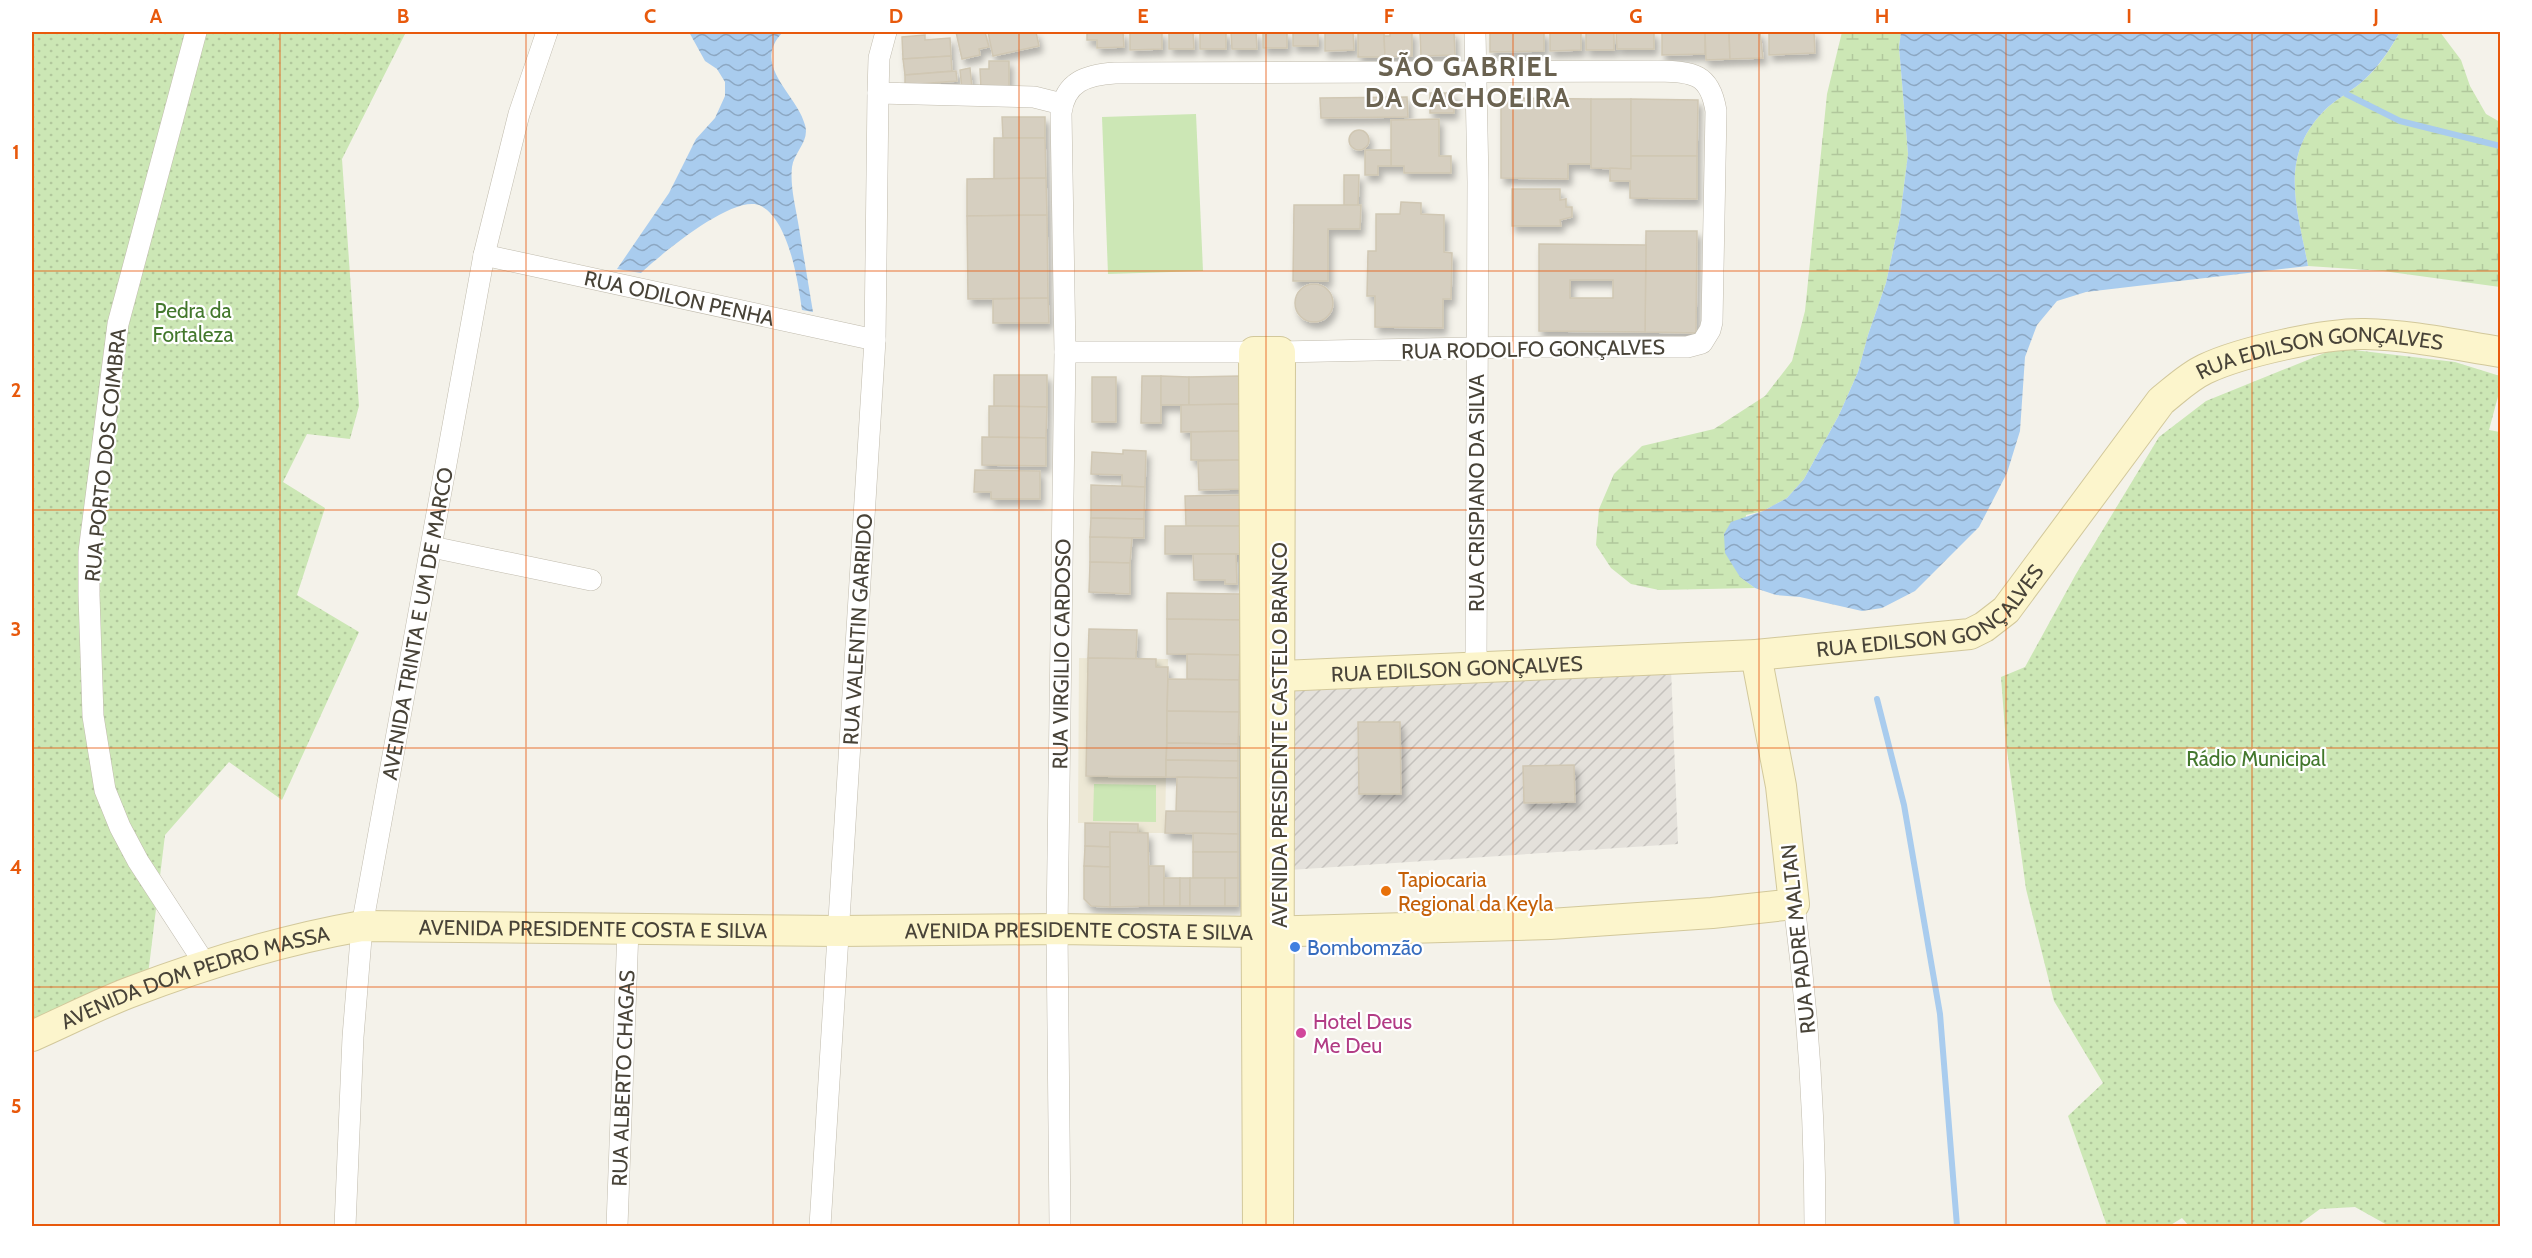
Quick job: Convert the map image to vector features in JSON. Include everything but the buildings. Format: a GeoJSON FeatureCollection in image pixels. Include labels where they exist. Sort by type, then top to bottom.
{"type":"FeatureCollection","features":[{"type":"Feature","properties":{"kind":"street","name":"RUA PORTO DOS COIMBRA"},"geometry":{"type":"LineString","coordinates":[[196,32],[118,324],[89,552],[89,595],[93,716],[105,790],[120,827],[138,861],[207,967]]}},
{"type":"Feature","properties":{"kind":"street","name":"AVENIDA TRINTA E UM DE MARCO"},"geometry":{"type":"LineString","coordinates":[[345,1227],[353,1037],[362,926],[484,255],[519,114],[547,32]]}},
{"type":"Feature","properties":{"kind":"street","name":"RUA VALENTIN GARRIDO"},"geometry":{"type":"LineString","coordinates":[[820,1227],[875,340],[879,58],[885,32]]}},
{"type":"Feature","properties":{"kind":"street","name":"RUA CRISPIANO DA SILVA"},"geometry":{"type":"LineString","coordinates":[[1475,32],[1478,182],[1476,667]]}},
{"type":"Feature","properties":{"kind":"street","name":"RUA RODOLFO GONÇALVES"},"geometry":{"type":"LineString","coordinates":[[1065,352],[1687,347],[1702,343],[1712,322],[1716,111],[1709,85],[1701,78],[1689,73],[1675,72],[1476,73]]}},
{"type":"Feature","properties":{"kind":"street"},"geometry":{"type":"LineString","coordinates":[[878,93],[1034,97],[1067,95],[1085,78],[1115,73],[1476,73]]}},
{"type":"Feature","properties":{"kind":"street","name":"RUA VIRGILIO CARDOSO"},"geometry":{"type":"LineString","coordinates":[[1060,1227],[1057,929],[1067,95]]}},
{"type":"Feature","properties":{"kind":"street","name":"RUA ODILON PENHA"},"geometry":{"type":"LineString","coordinates":[[484,255],[875,340]]}},
{"type":"Feature","properties":{"kind":"street","name":"RUA EDILSON GONÇALVES"},"geometry":{"type":"LineString","coordinates":[[1268,676],[1756,655],[1970,634],[1984,627],[2006,610],[2161,401],[2186,380],[2215,365],[2332,336],[2365,334],[2500,352]]}},
{"type":"Feature","properties":{"kind":"street","name":"AVENIDA PRESIDENTE CASTELO BRANCO"},"geometry":{"type":"LineString","coordinates":[[1258,1227],[1268,932],[1267,352]]}},
{"type":"Feature","properties":{"kind":"street"},"geometry":{"type":"LineString","coordinates":[[432,547],[591,580]]}},
{"type":"Feature","properties":{"kind":"street","name":"RUA PADRE MALTAN"},"geometry":{"type":"LineString","coordinates":[[1756,655],[1781,786],[1809,1035],[1815,1137],[1815,1227]]}},
{"type":"Feature","properties":{"kind":"street","name":"AVENIDA PRESIDENTE COSTA E SILVA"},"geometry":{"type":"LineString","coordinates":[[362,926],[839,932],[1057,929],[1268,932],[1550,924],[1712,913],[1794,904]]}},
{"type":"Feature","properties":{"kind":"street","name":"AVENIDA DOM PEDRO MASSA"},"geometry":{"type":"LineString","coordinates":[[32,1036],[128,993],[257,949],[309,935],[362,926]]}},
{"type":"Feature","properties":{"kind":"street","name":"RUA ALBERTO CHAGAS"},"geometry":{"type":"LineString","coordinates":[[617,1227],[628,929]]}},
{"type":"Feature","properties":{"kind":"street","name":"AVENIDA PRESIDENTE CASTELO BRANCO"},"geometry":{"type":"LineString","coordinates":[[1268,932],[1278,1227]]}},
{"type":"Feature","properties":{"kind":"shaded area"},"geometry":{"type":"Polygon","coordinates":[[[1079,658],[1168,659],[1165,833],[1138,833],[1138,824],[1078,823],[1079,658]]]}},
{"type":"Feature","properties":{"kind":"shaded area"},"geometry":{"type":"Polygon","coordinates":[[[1671,669],[1678,844],[1289,870],[1285,688],[1671,669]]]}},
{"type":"Feature","properties":{"kind":"green space","name":"Pedra da Fortaleza"},"geometry":{"type":"Polygon","coordinates":[[[32,32],[406,32],[342,159],[359,406],[350,439],[307,434],[283,482],[325,508],[297,595],[359,632],[282,800],[229,762],[165,835],[148,975],[32,1026],[32,32]]]}},
{"type":"Feature","properties":{"kind":"green space"},"geometry":{"type":"Polygon","coordinates":[[[1842,32],[1901,32],[1899,47],[1908,154],[1900,218],[1886,283],[1858,372],[1839,415],[1804,479],[1787,498],[1763,511],[1746,515],[1740,577],[1755,588],[1659,590],[1631,584],[1611,568],[1596,545],[1599,509],[1614,474],[1642,446],[1714,429],[1765,396],[1792,361],[1805,311],[1827,94],[1842,32]]]}},
{"type":"Feature","properties":{"kind":"green space"},"geometry":{"type":"Polygon","coordinates":[[[2400,32],[2440,32],[2461,60],[2470,86],[2486,114],[2500,122],[2500,287],[2383,271],[2308,266],[2299,223],[2295,182],[2296,163],[2302,144],[2312,125],[2328,107],[2361,83],[2375,69],[2400,32]]]}},
{"type":"Feature","properties":{"kind":"green space"},"geometry":{"type":"Polygon","coordinates":[[[1196,114],[1203,271],[1108,274],[1102,117],[1196,114]]]}},
{"type":"Feature","properties":{"kind":"green space","name":"Rádio Municipal"},"geometry":{"type":"Polygon","coordinates":[[[2337,348],[2455,362],[2500,376],[2500,389],[2489,430],[2500,432],[2500,1226],[2389,1226],[2355,1207],[2320,1209],[2297,1226],[2189,1226],[2182,1218],[2169,1226],[2107,1226],[2068,1116],[2103,1083],[2054,1001],[2026,889],[2006,743],[2001,677],[2025,667],[2076,574],[2159,437],[2206,401],[2337,348]]]}},
{"type":"Feature","properties":{"kind":"green space"},"geometry":{"type":"Polygon","coordinates":[[[1094,784],[1156,785],[1156,822],[1093,821],[1094,784]]]}},
{"type":"Feature","properties":{"kind":"water"},"geometry":{"type":"Polygon","coordinates":[[[689,32],[783,32],[774,44],[771,56],[773,68],[800,113],[806,131],[804,141],[793,162],[792,181],[813,312],[802,310],[795,268],[785,238],[771,214],[761,206],[749,204],[717,216],[680,240],[641,273],[617,269],[669,193],[696,139],[715,118],[725,96],[725,82],[717,69],[705,61],[689,32]]]}},
{"type":"Feature","properties":{"kind":"water"},"geometry":{"type":"Polygon","coordinates":[[[1901,32],[2400,32],[2375,68],[2361,83],[2328,107],[2312,125],[2302,144],[2296,163],[2295,182],[2299,223],[2308,266],[2086,292],[2057,301],[2037,325],[2025,357],[2020,431],[2007,473],[1979,527],[1915,591],[1882,608],[1862,611],[1800,597],[1776,595],[1755,588],[1740,577],[1725,553],[1724,534],[1731,522],[1763,511],[1787,498],[1804,479],[1839,415],[1858,372],[1886,283],[1900,218],[1908,154],[1899,47],[1901,32]]]}},
{"type":"Feature","properties":{"kind":"waterway"},"geometry":{"type":"LineString","coordinates":[[2342,89],[2346,94],[2400,121],[2500,146]]}},
{"type":"Feature","properties":{"kind":"waterway"},"geometry":{"type":"LineString","coordinates":[[1877,699],[1904,805],[1940,1014],[1957,1226]]}},
{"type":"Feature","properties":{"kind":"place","name":"Tapiocaria Regional da Keyla"},"geometry":{"type":"Point","coordinates":[1386,891]}},
{"type":"Feature","properties":{"kind":"place","name":"Bombomzão"},"geometry":{"type":"Point","coordinates":[1295,947]}},
{"type":"Feature","properties":{"kind":"place","name":"Hotel Deus Me Deu"},"geometry":{"type":"Point","coordinates":[1301,1033]}},
{"type":"Feature","properties":{"kind":"district","name":"SÃO GABRIEL DA CACHOEIRA"},"geometry":{"type":"Point","coordinates":[1468,82]}}]}
